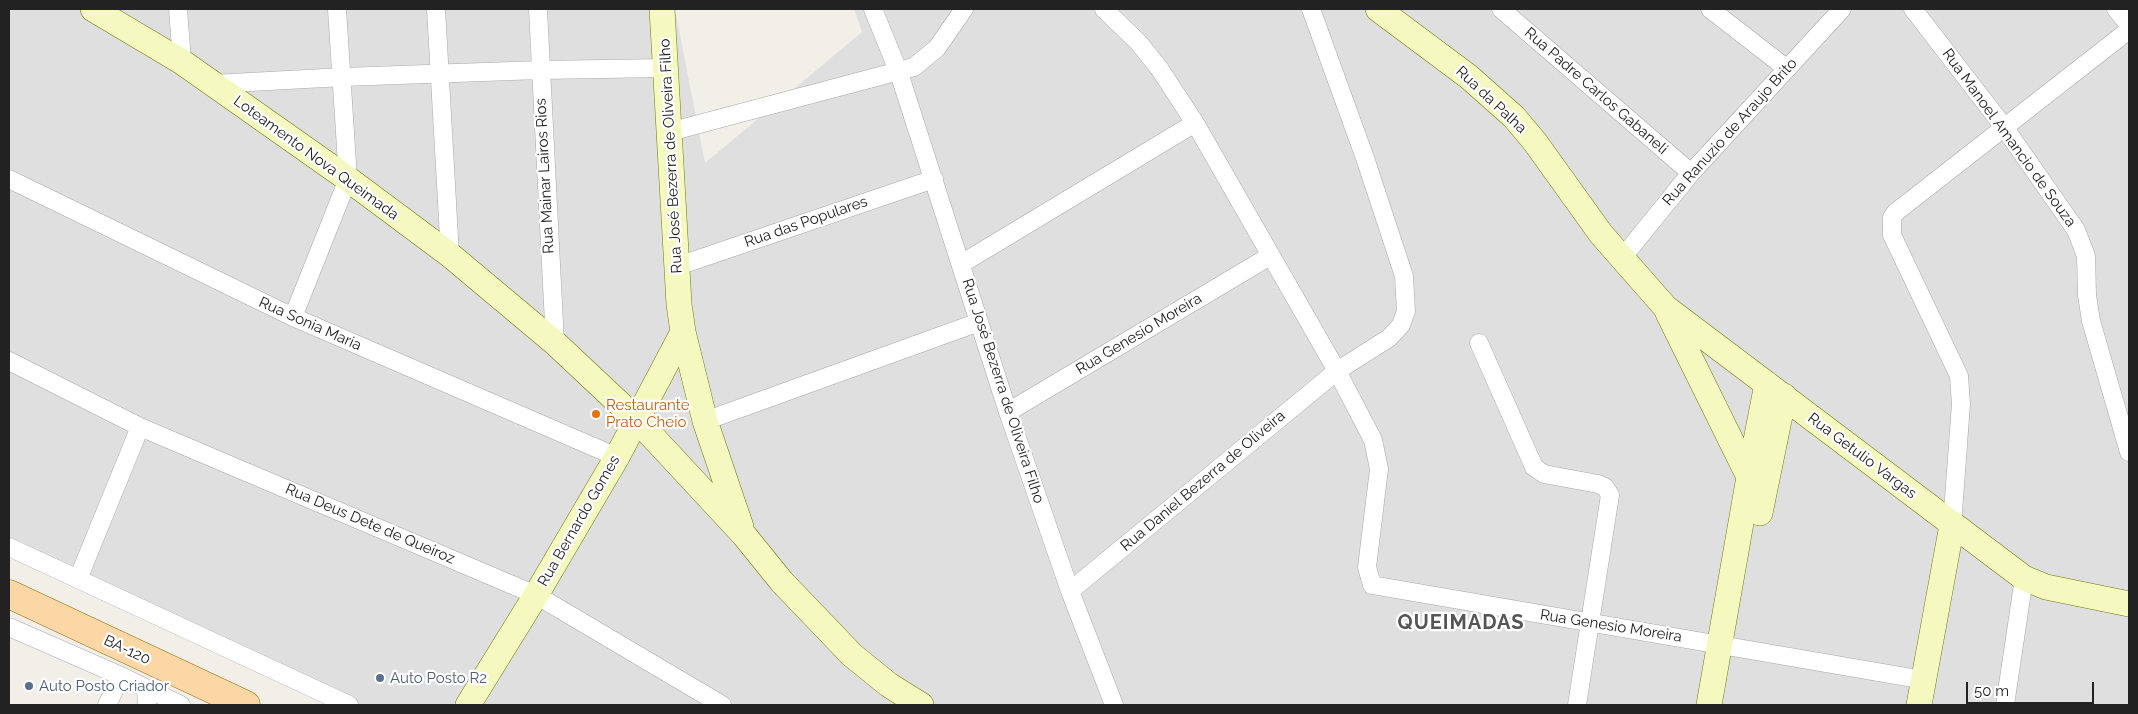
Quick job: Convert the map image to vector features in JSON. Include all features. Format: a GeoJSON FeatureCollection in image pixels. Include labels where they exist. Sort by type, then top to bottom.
{"type":"FeatureCollection","features":[{"type":"Feature","properties":{"kind":"main road","name":"BA-120"},"geometry":{"type":"LineString","coordinates":[[9,594],[246,705]]}},
{"type":"Feature","properties":{"kind":"street","name":"Loteamento Nova Queimada"},"geometry":{"type":"LineString","coordinates":[[93,9],[182,62],[348,179],[450,255],[556,343],[637,420]]}},
{"type":"Feature","properties":{"kind":"street"},"geometry":{"type":"LineString","coordinates":[[178,9],[182,62]]}},
{"type":"Feature","properties":{"kind":"street"},"geometry":{"type":"LineString","coordinates":[[293,317],[348,179],[343,76],[337,9]]}},
{"type":"Feature","properties":{"kind":"street"},"geometry":{"type":"LineString","coordinates":[[436,9],[450,255]]}},
{"type":"Feature","properties":{"kind":"street","name":"Rua Mainar Lairos Rios"},"geometry":{"type":"LineString","coordinates":[[538,9],[556,343]]}},
{"type":"Feature","properties":{"kind":"street","name":"Rua José Bezerra de Oliveira Filho"},"geometry":{"type":"LineString","coordinates":[[662,9],[683,332],[705,421],[744,535]]}},
{"type":"Feature","properties":{"kind":"street","name":"Rua José Bezerra de Oliveira Filho"},"geometry":{"type":"LineString","coordinates":[[873,9],[899,73],[1008,412],[1070,591],[1114,705]]}},
{"type":"Feature","properties":{"kind":"street"},"geometry":{"type":"LineString","coordinates":[[669,132],[859,81],[899,73],[924,61],[937,48],[964,9]]}},
{"type":"Feature","properties":{"kind":"street","name":"Rua Genesio Moreira"},"geometry":{"type":"LineString","coordinates":[[1104,9],[1138,42],[1160,68],[1195,122],[1337,371],[1373,440],[1378,456],[1379,469],[1367,567],[1368,577],[1372,584],[1924,680]]}},
{"type":"Feature","properties":{"kind":"street"},"geometry":{"type":"LineString","coordinates":[[1311,9],[1366,158],[1404,276],[1406,311],[1401,325],[1389,338],[1337,371]]}},
{"type":"Feature","properties":{"kind":"street","name":"Rua da Palha"},"geometry":{"type":"LineString","coordinates":[[1378,9],[1469,77],[1514,117],[1535,142],[1601,234],[1622,258]]}},
{"type":"Feature","properties":{"kind":"street","name":"Rua Padre Carlos Gabaneli"},"geometry":{"type":"LineString","coordinates":[[1501,9],[1691,173]]}},
{"type":"Feature","properties":{"kind":"street"},"geometry":{"type":"LineString","coordinates":[[1710,9],[1786,68]]}},
{"type":"Feature","properties":{"kind":"street","name":"Rua Ranuzio de Araujo Brito"},"geometry":{"type":"LineString","coordinates":[[1622,258],[1691,173],[1842,9]]}},
{"type":"Feature","properties":{"kind":"street","name":"Rua Manoel Amancio de Souza"},"geometry":{"type":"LineString","coordinates":[[1913,9],[2004,127],[2076,230],[2086,256],[2087,295],[2091,321],[2126,432],[2129,452]]}},
{"type":"Feature","properties":{"kind":"street"},"geometry":{"type":"LineString","coordinates":[[2116,9],[2129,25]]}},
{"type":"Feature","properties":{"kind":"street"},"geometry":{"type":"LineString","coordinates":[[1919,705],[1952,524],[1961,404],[1959,376],[1892,235],[1891,224],[1896,212],[2129,30]]}},
{"type":"Feature","properties":{"kind":"street"},"geometry":{"type":"LineString","coordinates":[[213,84],[343,76],[666,68]]}},
{"type":"Feature","properties":{"kind":"street"},"geometry":{"type":"LineString","coordinates":[[961,264],[1195,122]]}},
{"type":"Feature","properties":{"kind":"street","name":"Rua das Populares"},"geometry":{"type":"LineString","coordinates":[[678,266],[934,178]]}},
{"type":"Feature","properties":{"kind":"street","name":"Rua Sonia Maria"},"geometry":{"type":"LineString","coordinates":[[9,179],[198,273],[293,317],[617,457]]}},
{"type":"Feature","properties":{"kind":"street","name":"Rua Genesio Moreira"},"geometry":{"type":"LineString","coordinates":[[1008,412],[1270,256]]}},
{"type":"Feature","properties":{"kind":"street","name":"Rua Getulio Vargas"},"geometry":{"type":"LineString","coordinates":[[1622,258],[1666,308],[2024,578],[2060,590],[2129,604]]}},
{"type":"Feature","properties":{"kind":"street"},"geometry":{"type":"LineString","coordinates":[[1666,308],[1749,477]]}},
{"type":"Feature","properties":{"kind":"street"},"geometry":{"type":"LineString","coordinates":[[705,421],[979,322]]}},
{"type":"Feature","properties":{"kind":"street","name":"Rua Bernardo Gomes"},"geometry":{"type":"LineString","coordinates":[[468,705],[536,596],[617,457],[683,332]]}},
{"type":"Feature","properties":{"kind":"street"},"geometry":{"type":"LineString","coordinates":[[1479,343],[1534,467],[1544,474],[1605,487],[1611,499],[1576,705]]}},
{"type":"Feature","properties":{"kind":"street","name":"Rua Deus Dete de Queiroz"},"geometry":{"type":"LineString","coordinates":[[9,361],[140,427],[536,596],[722,705]]}},
{"type":"Feature","properties":{"kind":"street","name":"Rua Daniel Bezerra de Oliveira"},"geometry":{"type":"LineString","coordinates":[[1070,591],[1337,371]]}},
{"type":"Feature","properties":{"kind":"street"},"geometry":{"type":"LineString","coordinates":[[1726,705],[1728,646],[1749,477],[1776,390]]}},
{"type":"Feature","properties":{"kind":"street"},"geometry":{"type":"LineString","coordinates":[[1709,705],[1728,646],[1764,487],[1776,390]]}},
{"type":"Feature","properties":{"kind":"street","name":"Rua José Bezerra de Oliveira Filho"},"geometry":{"type":"LineString","coordinates":[[637,420],[744,535],[782,582],[852,655],[889,685],[921,705]]}},
{"type":"Feature","properties":{"kind":"street"},"geometry":{"type":"LineString","coordinates":[[78,579],[140,427]]}},
{"type":"Feature","properties":{"kind":"street"},"geometry":{"type":"LineString","coordinates":[[9,547],[349,705]]}},
{"type":"Feature","properties":{"kind":"street"},"geometry":{"type":"LineString","coordinates":[[2005,705],[2024,578]]}},
{"type":"Feature","properties":{"kind":"street"},"geometry":{"type":"LineString","coordinates":[[9,627],[121,676],[181,705]]}},
{"type":"Feature","properties":{"kind":"street"},"geometry":{"type":"LineString","coordinates":[[107,705],[121,676]]}},
{"type":"Feature","properties":{"kind":"street"},"geometry":{"type":"LineString","coordinates":[[146,688],[147,705]]}},
{"type":"Feature","properties":{"kind":"shaded area"},"geometry":{"type":"Polygon","coordinates":[[[9,9],[675,9],[705,163],[862,32],[854,9],[2129,9],[2129,705],[356,705],[9,538],[9,9]]]}},
{"type":"Feature","properties":{"kind":"place","name":"Restaurante Prato Cheio"},"geometry":{"type":"Point","coordinates":[596,414]}},
{"type":"Feature","properties":{"kind":"place","name":"Auto Posto R2"},"geometry":{"type":"Point","coordinates":[380,678]}},
{"type":"Feature","properties":{"kind":"place","name":"Auto Posto Criador"},"geometry":{"type":"Point","coordinates":[29,686]}},
{"type":"Feature","properties":{"kind":"district","name":"QUEIMADAS"},"geometry":{"type":"Point","coordinates":[1461,623]}}]}
